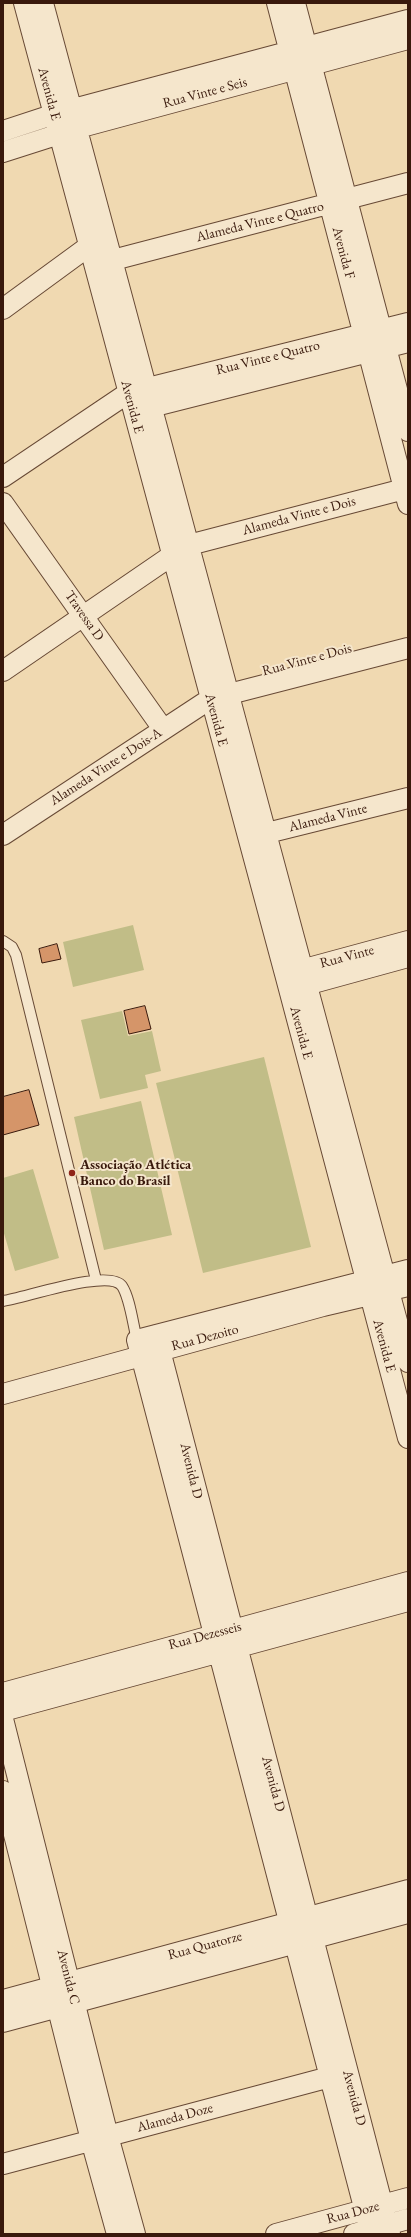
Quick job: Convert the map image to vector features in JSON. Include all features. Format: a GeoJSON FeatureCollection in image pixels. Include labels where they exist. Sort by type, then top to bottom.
{"type":"FeatureCollection","features":[{"type":"Feature","properties":{"kind":"street","name":"Avenida E"},"geometry":{"type":"LineString","coordinates":[[24,3],[64,111]]}},
{"type":"Feature","properties":{"kind":"street","name":"Avenida E"},"geometry":{"type":"LineString","coordinates":[[43,3],[69,131],[89,246],[190,545],[228,688],[257,836]]}},
{"type":"Feature","properties":{"kind":"street","name":"Avenida F"},"geometry":{"type":"LineString","coordinates":[[277,3],[300,58],[338,201],[375,341],[407,493]]}},
{"type":"Feature","properties":{"kind":"street","name":"Avenida F"},"geometry":{"type":"LineString","coordinates":[[295,3],[300,58]]}},
{"type":"Feature","properties":{"kind":"street","name":"Rua Vinte e Seis"},"geometry":{"type":"LineString","coordinates":[[3,152],[300,58],[408,20]]}},
{"type":"Feature","properties":{"kind":"street","name":"Rua Vinte e Seis"},"geometry":{"type":"LineString","coordinates":[[3,131],[64,111],[300,58],[408,39]]}},
{"type":"Feature","properties":{"kind":"street","name":"Avenida E"},"geometry":{"type":"LineString","coordinates":[[69,131],[113,260],[171,556],[209,693],[257,836],[296,979],[368,1288],[408,1438]]}},
{"type":"Feature","properties":{"kind":"street","name":"Alameda Vinte e Quatro"},"geometry":{"type":"LineString","coordinates":[[113,260],[408,183]]}},
{"type":"Feature","properties":{"kind":"street"},"geometry":{"type":"LineString","coordinates":[[3,309],[89,246]]}},
{"type":"Feature","properties":{"kind":"street","name":"Rua Vinte e Quatro"},"geometry":{"type":"LineString","coordinates":[[3,477],[140,400],[375,341],[408,323]]}},
{"type":"Feature","properties":{"kind":"street","name":"Avenida F"},"geometry":{"type":"LineString","coordinates":[[375,341],[408,431]]}},
{"type":"Feature","properties":{"kind":"street","name":"Rua Vinte e Quatro"},"geometry":{"type":"LineString","coordinates":[[375,341],[408,342]]}},
{"type":"Feature","properties":{"kind":"street","name":"Alameda Vinte e Dois"},"geometry":{"type":"LineString","coordinates":[[190,545],[407,493]]}},
{"type":"Feature","properties":{"kind":"street","name":"Travessa D"},"geometry":{"type":"LineString","coordinates":[[3,503],[164,729]]}},
{"type":"Feature","properties":{"kind":"street"},"geometry":{"type":"LineString","coordinates":[[3,671],[171,556]]}},
{"type":"Feature","properties":{"kind":"street","name":"Rua Vinte e Dois"},"geometry":{"type":"LineString","coordinates":[[209,693],[408,634]]}},
{"type":"Feature","properties":{"kind":"street","name":"Rua Vinte e Dois"},"geometry":{"type":"LineString","coordinates":[[228,688],[408,648]]}},
{"type":"Feature","properties":{"kind":"street","name":"Alameda Vinte e Dois-A"},"geometry":{"type":"LineString","coordinates":[[3,835],[164,729],[209,693]]}},
{"type":"Feature","properties":{"kind":"street","name":"Alameda Vinte"},"geometry":{"type":"LineString","coordinates":[[257,836],[408,798]]}},
{"type":"Feature","properties":{"kind":"street","name":"Rua Vinte"},"geometry":{"type":"LineString","coordinates":[[296,979],[408,941]]}},
{"type":"Feature","properties":{"kind":"street","name":"Rua Vinte"},"geometry":{"type":"LineString","coordinates":[[296,979],[408,957]]}},
{"type":"Feature","properties":{"kind":"street","name":"Avenida E"},"geometry":{"type":"LineString","coordinates":[[296,979],[364,1195],[394,1284],[408,1362]]}},
{"type":"Feature","properties":{"kind":"street","name":"Rua Dezoito"},"geometry":{"type":"LineString","coordinates":[[3,1394],[137,1339],[158,1343],[323,1306],[368,1288],[394,1284],[408,1270]]}},
{"type":"Feature","properties":{"kind":"street","name":"Avenida D"},"geometry":{"type":"LineString","coordinates":[[137,1339],[225,1640],[302,1930],[338,2075],[374,2207],[374,2231]]}},
{"type":"Feature","properties":{"kind":"street","name":"Avenida D"},"geometry":{"type":"LineString","coordinates":[[158,1343],[225,1640]]}},
{"type":"Feature","properties":{"kind":"street","name":"Rua Dezesseis"},"geometry":{"type":"LineString","coordinates":[[3,1711],[408,1582]]}},
{"type":"Feature","properties":{"kind":"street","name":"Rua Dezesseis"},"geometry":{"type":"LineString","coordinates":[[3,1693],[225,1640],[408,1601]]}},
{"type":"Feature","properties":{"kind":"street","name":"Avenida C"},"geometry":{"type":"LineString","coordinates":[[3,1719],[19,1854]]}},
{"type":"Feature","properties":{"kind":"street","name":"Avenida C"},"geometry":{"type":"LineString","coordinates":[[3,1791],[19,1854],[63,1995],[100,2138],[117,2234]]}},
{"type":"Feature","properties":{"kind":"street","name":"Rua Quatorze"},"geometry":{"type":"LineString","coordinates":[[3,2021],[63,1995],[302,1930],[408,1891]]}},
{"type":"Feature","properties":{"kind":"street","name":"Rua Quatorze"},"geometry":{"type":"LineString","coordinates":[[302,1930],[408,1912]]}},
{"type":"Feature","properties":{"kind":"street","name":"Rua Quatorze"},"geometry":{"type":"LineString","coordinates":[[3,2001],[63,1995]]}},
{"type":"Feature","properties":{"kind":"street","name":"Alameda Doze"},"geometry":{"type":"LineString","coordinates":[[3,2164],[338,2075]]}},
{"type":"Feature","properties":{"kind":"street","name":"Avenida C"},"geometry":{"type":"LineString","coordinates":[[100,2138],[135,2234]]}},
{"type":"Feature","properties":{"kind":"street","name":"Rua Doze"},"geometry":{"type":"LineString","coordinates":[[276,2234],[408,2198]]}},
{"type":"Feature","properties":{"kind":"street","name":"Rua Doze"},"geometry":{"type":"LineString","coordinates":[[374,2231],[408,2219]]}},
{"type":"Feature","properties":{"kind":"lane"},"geometry":{"type":"LineString","coordinates":[[3,941],[12,947],[16,955],[96,1280]]}},
{"type":"Feature","properties":{"kind":"lane"},"geometry":{"type":"LineString","coordinates":[[3,1301],[96,1280],[114,1280],[121,1285],[137,1339]]}},
{"type":"Feature","properties":{"kind":"lane"},"geometry":{"type":"LineString","coordinates":[[137,1339],[137,1328],[158,1343]]}},
{"type":"Feature","properties":{"kind":"shaded area"},"geometry":{"type":"Polygon","coordinates":[[[133,925],[144,970],[73,987],[63,942],[133,925]]]}},
{"type":"Feature","properties":{"kind":"shaded area"},"geometry":{"type":"Polygon","coordinates":[[[122,1011],[128,1036],[152,1031],[161,1071],[145,1075],[148,1088],[100,1099],[81,1020],[122,1011]]]}},
{"type":"Feature","properties":{"kind":"shaded area"},"geometry":{"type":"Polygon","coordinates":[[[264,1057],[311,1247],[203,1273],[156,1083],[264,1057]]]}},
{"type":"Feature","properties":{"kind":"shaded area"},"geometry":{"type":"Polygon","coordinates":[[[141,1101],[172,1235],[104,1250],[74,1117],[141,1101]]]}},
{"type":"Feature","properties":{"kind":"shaded area"},"geometry":{"type":"Polygon","coordinates":[[[33,1169],[59,1258],[15,1271],[3,1230],[3,1178],[33,1169]]]}},
{"type":"Feature","properties":{"kind":"building"},"geometry":{"type":"Polygon","coordinates":[[[57,944],[61,959],[42,963],[39,949],[57,944]]]}},
{"type":"Feature","properties":{"kind":"building"},"geometry":{"type":"Polygon","coordinates":[[[145,1006],[151,1029],[129,1034],[124,1011],[145,1006]]]}},
{"type":"Feature","properties":{"kind":"building"},"geometry":{"type":"Polygon","coordinates":[[[29,1090],[39,1125],[3,1135],[3,1097],[29,1090]]]}},
{"type":"Feature","properties":{"kind":"place","name":"Associação Atlética Banco do Brasil"},"geometry":{"type":"Point","coordinates":[72,1173]}}]}
